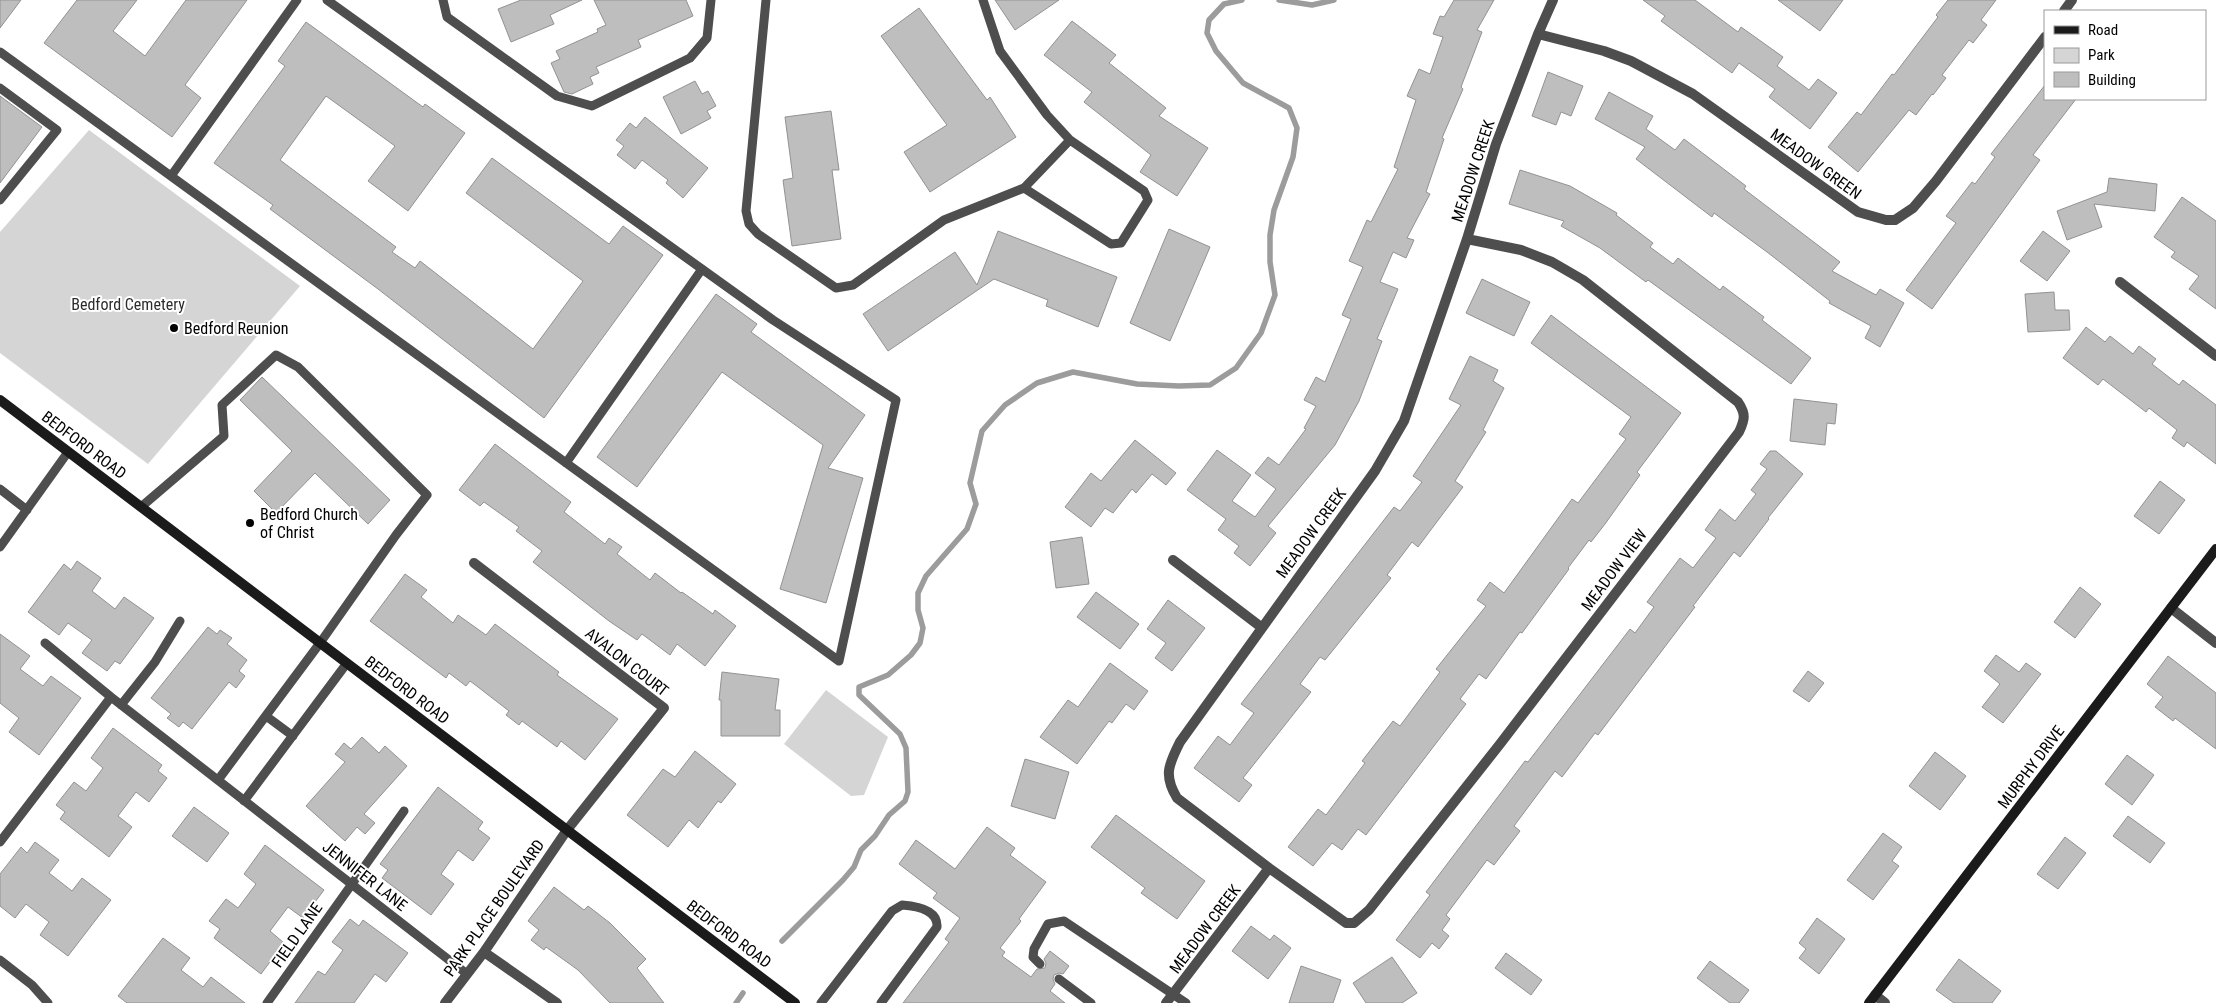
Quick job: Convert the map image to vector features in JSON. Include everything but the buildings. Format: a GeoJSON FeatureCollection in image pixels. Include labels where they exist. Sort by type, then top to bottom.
{"type":"FeatureCollection","features":[{"type":"Feature","properties":{"kind":"main road","name":"BEDFORD ROAD"},"geometry":{"type":"LineString","coordinates":[[0,400],[795,1003]]}},
{"type":"Feature","properties":{"kind":"main road","name":"MURPHY DRIVE"},"geometry":{"type":"LineString","coordinates":[[1872,999],[2216,549]]}},
{"type":"Feature","properties":{"kind":"street","name":"MEADOW CREEK"},"geometry":{"type":"LineString","coordinates":[[1166,1003],[1269,868],[1177,798],[1170,786],[1168,765],[1180,742],[1375,471],[1404,421],[1467,239],[1496,144],[1553,0]]}},
{"type":"Feature","properties":{"kind":"street","name":"MEADOW GREEN"},"geometry":{"type":"LineString","coordinates":[[1538,34],[1604,51],[1631,61],[1692,94],[1858,212],[1886,220],[1895,220],[1913,208],[1936,181],[2044,38]]}},
{"type":"Feature","properties":{"kind":"street","name":"MEADOW VIEW"},"geometry":{"type":"LineString","coordinates":[[1269,868],[1346,923],[1354,923],[1369,910],[1608,604],[1739,432],[1744,419],[1744,412],[1738,402],[1582,280],[1552,262],[1521,250],[1467,239]]}},
{"type":"Feature","properties":{"kind":"street"},"geometry":{"type":"LineString","coordinates":[[2120,282],[2216,356]]}},
{"type":"Feature","properties":{"kind":"street"},"geometry":{"type":"LineString","coordinates":[[1173,560],[1261,628]]}},
{"type":"Feature","properties":{"kind":"street","name":"AVALON COURT"},"geometry":{"type":"LineString","coordinates":[[474,563],[664,708],[567,830]]}},
{"type":"Feature","properties":{"kind":"street"},"geometry":{"type":"LineString","coordinates":[[2171,608],[2216,643]]}},
{"type":"Feature","properties":{"kind":"street","name":"PARK PLACE BOULEVARD"},"geometry":{"type":"LineString","coordinates":[[445,1003],[484,952],[567,830]]}},
{"type":"Feature","properties":{"kind":"street"},"geometry":{"type":"LineString","coordinates":[[484,952],[557,1003]]}},
{"type":"Feature","properties":{"kind":"street"},"geometry":{"type":"LineString","coordinates":[[1872,999],[1885,1003]]}},
{"type":"Feature","properties":{"kind":"lane"},"geometry":{"type":"LineString","coordinates":[[171,176],[297,0]]}},
{"type":"Feature","properties":{"kind":"lane"},"geometry":{"type":"LineString","coordinates":[[0,52],[839,661],[896,400],[773,320],[327,0]]}},
{"type":"Feature","properties":{"kind":"lane"},"geometry":{"type":"LineString","coordinates":[[443,0],[447,17],[557,96],[592,106],[690,58],[707,38],[711,0]]}},
{"type":"Feature","properties":{"kind":"lane"},"geometry":{"type":"LineString","coordinates":[[766,0],[746,211],[749,224],[758,234],[836,288],[853,285],[944,220],[1024,188],[1070,140]]}},
{"type":"Feature","properties":{"kind":"lane"},"geometry":{"type":"LineString","coordinates":[[983,0],[1000,51],[1047,115],[1070,140],[1144,191],[1148,200],[1121,244],[1111,244],[1024,188]]}},
{"type":"Feature","properties":{"kind":"lane"},"geometry":{"type":"LineString","coordinates":[[0,88],[57,130],[0,200]]}},
{"type":"Feature","properties":{"kind":"lane"},"geometry":{"type":"LineString","coordinates":[[566,463],[702,269]]}},
{"type":"Feature","properties":{"kind":"lane"},"geometry":{"type":"LineString","coordinates":[[141,507],[224,436],[222,405],[276,355],[298,368],[427,496],[396,535],[320,643],[218,780]]}},
{"type":"Feature","properties":{"kind":"lane"},"geometry":{"type":"LineString","coordinates":[[0,547],[68,452]]}},
{"type":"Feature","properties":{"kind":"lane"},"geometry":{"type":"LineString","coordinates":[[0,489],[27,510]]}},
{"type":"Feature","properties":{"kind":"lane"},"geometry":{"type":"LineString","coordinates":[[122,705],[155,662],[180,621]]}},
{"type":"Feature","properties":{"kind":"lane","name":"JENNIFER LANE"},"geometry":{"type":"LineString","coordinates":[[46,644],[111,697],[467,974]]}},
{"type":"Feature","properties":{"kind":"lane"},"geometry":{"type":"LineString","coordinates":[[244,801],[347,663]]}},
{"type":"Feature","properties":{"kind":"lane"},"geometry":{"type":"LineString","coordinates":[[0,842],[111,697]]}},
{"type":"Feature","properties":{"kind":"lane"},"geometry":{"type":"LineString","coordinates":[[266,716],[293,736]]}},
{"type":"Feature","properties":{"kind":"lane","name":"FIELD LANE"},"geometry":{"type":"LineString","coordinates":[[267,1003],[404,810]]}},
{"type":"Feature","properties":{"kind":"lane"},"geometry":{"type":"LineString","coordinates":[[821,1003],[892,911],[902,905],[925,909],[935,919],[937,927],[881,1003]]}},
{"type":"Feature","properties":{"kind":"lane"},"geometry":{"type":"LineString","coordinates":[[1040,964],[1033,957],[1034,949],[1048,924],[1064,920],[1186,1003]]}},
{"type":"Feature","properties":{"kind":"lane"},"geometry":{"type":"LineString","coordinates":[[0,960],[32,985],[48,1003]]}},
{"type":"Feature","properties":{"kind":"lane"},"geometry":{"type":"LineString","coordinates":[[1059,979],[1091,1003]]}},
{"type":"Feature","properties":{"kind":"green space","name":"Bedford Cemetery"},"geometry":{"type":"Polygon","coordinates":[[[89,130],[300,286],[148,464],[0,353],[0,232],[89,130]]]}},
{"type":"Feature","properties":{"kind":"green space"},"geometry":{"type":"Polygon","coordinates":[[[826,690],[888,737],[864,795],[851,796],[784,744],[826,690]]]}},
{"type":"Feature","properties":{"kind":"waterway"},"geometry":{"type":"LineString","coordinates":[[782,941],[843,880],[854,867],[861,850],[875,836],[889,815],[905,801],[908,792],[906,748],[900,734],[859,695],[859,687],[888,675],[911,655],[920,643],[923,628],[918,610],[918,593],[926,576],[967,529],[976,504],[970,483],[982,431],[1005,405],[1037,383],[1073,372],[1137,384],[1210,385],[1236,368],[1261,333],[1275,295],[1270,262],[1270,235],[1274,210],[1293,157],[1297,128],[1289,108],[1243,83],[1216,51],[1207,33],[1209,20],[1224,4],[1242,0]]}},
{"type":"Feature","properties":{"kind":"waterway"},"geometry":{"type":"LineString","coordinates":[[1279,0],[1312,5],[1334,0]]}},
{"type":"Feature","properties":{"kind":"waterway"},"geometry":{"type":"LineString","coordinates":[[736,1003],[743,993]]}},
{"type":"Feature","properties":{"kind":"place","name":"Bedford Reunion"},"geometry":{"type":"Point","coordinates":[174,328]}},
{"type":"Feature","properties":{"kind":"place","name":"Bedford Church of Christ"},"geometry":{"type":"Point","coordinates":[250,523]}}]}
